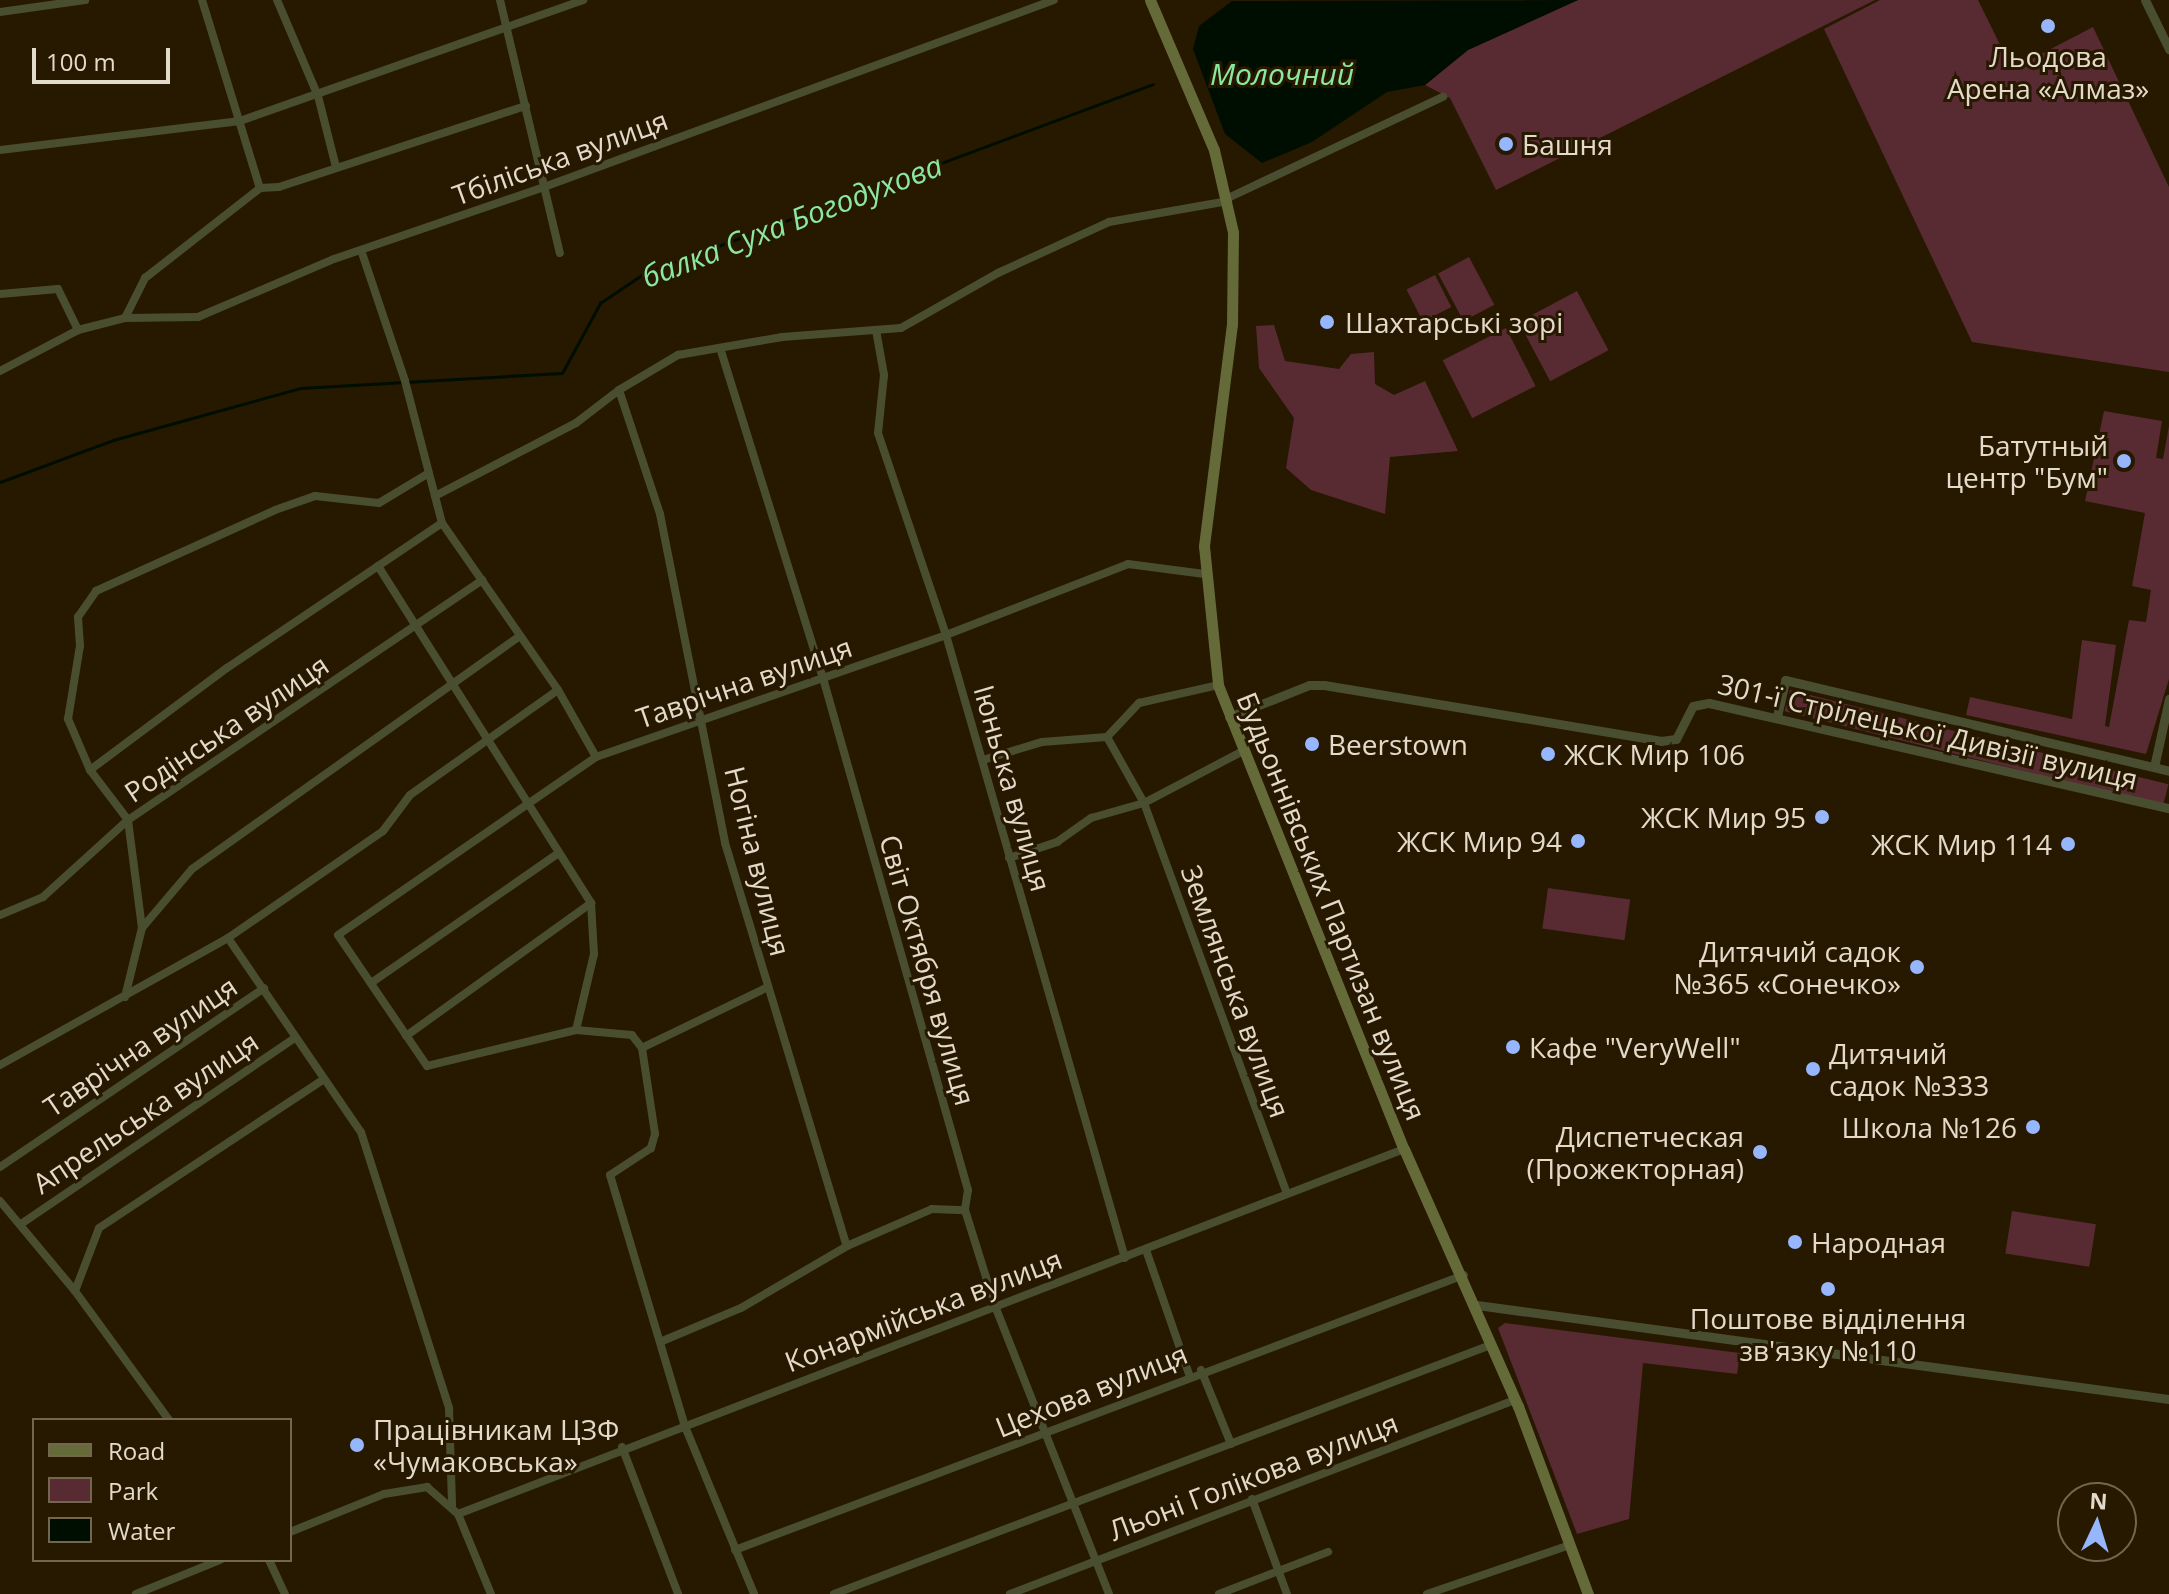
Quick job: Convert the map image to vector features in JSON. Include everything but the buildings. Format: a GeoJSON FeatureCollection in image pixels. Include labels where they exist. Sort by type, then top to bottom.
{"type":"FeatureCollection","features":[{"type":"Feature","properties":{"kind":"main road","name":"Будьоннівських Партизан вулиця"},"geometry":{"type":"LineString","coordinates":[[1150,0],[1214,150],[1228,199],[1236,278],[1206,517],[1204,574],[1218,685],[1241,752],[1404,1149],[1477,1305],[1588,1594]]}},
{"type":"Feature","properties":{"kind":"street"},"geometry":{"type":"LineString","coordinates":[[0,12],[85,0]]}},
{"type":"Feature","properties":{"kind":"street"},"geometry":{"type":"LineString","coordinates":[[202,0],[260,188]]}},
{"type":"Feature","properties":{"kind":"street"},"geometry":{"type":"LineString","coordinates":[[277,0],[318,96],[336,167]]}},
{"type":"Feature","properties":{"kind":"street"},"geometry":{"type":"LineString","coordinates":[[500,0],[560,253]]}},
{"type":"Feature","properties":{"kind":"street"},"geometry":{"type":"LineString","coordinates":[[0,150],[240,121],[583,0]]}},
{"type":"Feature","properties":{"kind":"street","name":"Тбіліська вулиця"},"geometry":{"type":"LineString","coordinates":[[0,371],[78,330],[125,318],[198,317],[361,250],[544,187],[1054,0]]}},
{"type":"Feature","properties":{"kind":"street"},"geometry":{"type":"LineString","coordinates":[[2145,0],[2169,49]]}},
{"type":"Feature","properties":{"kind":"street"},"geometry":{"type":"LineString","coordinates":[[435,496],[576,423],[619,390],[678,355],[721,351],[782,337],[901,328],[998,273],[1109,222],[1228,199],[1443,97]]}},
{"type":"Feature","properties":{"kind":"street"},"geometry":{"type":"LineString","coordinates":[[125,318],[145,278],[260,188],[279,187],[526,106]]}},
{"type":"Feature","properties":{"kind":"street"},"geometry":{"type":"LineString","coordinates":[[361,250],[442,523],[558,690],[596,757]]}},
{"type":"Feature","properties":{"kind":"street"},"geometry":{"type":"LineString","coordinates":[[0,294],[58,289],[78,330]]}},
{"type":"Feature","properties":{"kind":"street","name":"Iюньска вулиця"},"geometry":{"type":"LineString","coordinates":[[876,330],[884,375],[878,433],[946,635],[1125,1258]]}},
{"type":"Feature","properties":{"kind":"street","name":"Світ Октября вулиця"},"geometry":{"type":"LineString","coordinates":[[721,351],[823,678],[968,1190],[965,1210],[995,1306],[1043,1434],[1109,1594]]}},
{"type":"Feature","properties":{"kind":"street","name":"Ногіна вулиця"},"geometry":{"type":"LineString","coordinates":[[619,390],[660,514],[703,717],[725,843],[847,1246]]}},
{"type":"Feature","properties":{"kind":"street"},"geometry":{"type":"LineString","coordinates":[[142,928],[128,820],[90,770],[68,719],[80,646],[78,617],[96,591],[275,510],[315,496],[379,503],[429,473]]}},
{"type":"Feature","properties":{"kind":"street","name":"Родінська вулиця"},"geometry":{"type":"LineString","coordinates":[[90,770],[442,523]]}},
{"type":"Feature","properties":{"kind":"street","name":"Таврічна вулиця"},"geometry":{"type":"LineString","coordinates":[[371,983],[338,935],[528,808],[596,757],[703,717],[946,635],[1128,564],[1204,574]]}},
{"type":"Feature","properties":{"kind":"street"},"geometry":{"type":"LineString","coordinates":[[378,566],[455,683],[556,855],[591,903],[596,922],[594,954],[576,1030]]}},
{"type":"Feature","properties":{"kind":"street","name":"Родінська вулиця"},"geometry":{"type":"LineString","coordinates":[[0,915],[43,897],[128,820],[482,580]]}},
{"type":"Feature","properties":{"kind":"street","name":"Таврічна вулиця"},"geometry":{"type":"LineString","coordinates":[[125,997],[142,928],[192,869],[520,636]]}},
{"type":"Feature","properties":{"kind":"street","name":"301-ї Стрілецької Дивізії вулиця"},"geometry":{"type":"LineString","coordinates":[[1777,716],[1785,680],[2169,771]]}},
{"type":"Feature","properties":{"kind":"street"},"geometry":{"type":"LineString","coordinates":[[983,760],[1042,742],[1107,737],[1139,703],[1218,685]]}},
{"type":"Feature","properties":{"kind":"street","name":"301-ї Стрілецької Дивізії вулиця"},"geometry":{"type":"LineString","coordinates":[[1229,717],[1309,685],[1324,685],[1661,741],[1676,739],[1700,703],[1777,716],[2169,808]]}},
{"type":"Feature","properties":{"kind":"street","name":"Таврічна вулиця"},"geometry":{"type":"LineString","coordinates":[[0,1065],[228,938],[383,831],[410,795],[558,690]]}},
{"type":"Feature","properties":{"kind":"street"},"geometry":{"type":"LineString","coordinates":[[2154,767],[2169,699]]}},
{"type":"Feature","properties":{"kind":"street","name":"Землянська вулиця"},"geometry":{"type":"LineString","coordinates":[[1107,737],[1144,803],[1287,1194]]}},
{"type":"Feature","properties":{"kind":"street"},"geometry":{"type":"LineString","coordinates":[[1009,858],[1057,842],[1091,818],[1144,803],[1241,752]]}},
{"type":"Feature","properties":{"kind":"street"},"geometry":{"type":"LineString","coordinates":[[556,855],[371,983],[427,1066],[576,1030],[632,1035],[642,1048],[655,1134],[651,1148],[610,1175],[684,1424],[754,1594]]}},
{"type":"Feature","properties":{"kind":"street"},"geometry":{"type":"LineString","coordinates":[[406,1036],[591,903]]}},
{"type":"Feature","properties":{"kind":"street"},"geometry":{"type":"LineString","coordinates":[[228,938],[361,1132],[429,1334],[449,1408],[455,1510],[491,1594]]}},
{"type":"Feature","properties":{"kind":"street"},"geometry":{"type":"LineString","coordinates":[[642,1048],[768,987]]}},
{"type":"Feature","properties":{"kind":"street","name":"Таврічна вулиця"},"geometry":{"type":"LineString","coordinates":[[0,1167],[264,988]]}},
{"type":"Feature","properties":{"kind":"street","name":"Апрельська вулиця"},"geometry":{"type":"LineString","coordinates":[[21,1224],[295,1038]]}},
{"type":"Feature","properties":{"kind":"street"},"geometry":{"type":"LineString","coordinates":[[75,1291],[99,1228],[323,1080]]}},
{"type":"Feature","properties":{"kind":"street","name":"Конармійська вулиця"},"geometry":{"type":"LineString","coordinates":[[455,1510],[1125,1258],[1404,1149]]}},
{"type":"Feature","properties":{"kind":"street"},"geometry":{"type":"LineString","coordinates":[[0,1201],[75,1291],[168,1418]]}},
{"type":"Feature","properties":{"kind":"street"},"geometry":{"type":"LineString","coordinates":[[660,1342],[741,1308],[847,1246],[932,1209],[965,1210]]}},
{"type":"Feature","properties":{"kind":"street"},"geometry":{"type":"LineString","coordinates":[[1146,1250],[1189,1374]]}},
{"type":"Feature","properties":{"kind":"street","name":"Цехова вулиця"},"geometry":{"type":"LineString","coordinates":[[735,1550],[1043,1434],[1189,1374],[1464,1275]]}},
{"type":"Feature","properties":{"kind":"street"},"geometry":{"type":"LineString","coordinates":[[1477,1305],[2169,1399]]}},
{"type":"Feature","properties":{"kind":"street"},"geometry":{"type":"LineString","coordinates":[[834,1594],[1491,1345]]}},
{"type":"Feature","properties":{"kind":"street"},"geometry":{"type":"LineString","coordinates":[[1201,1370],[1231,1444]]}},
{"type":"Feature","properties":{"kind":"street","name":"Льоні Голікова вулиця"},"geometry":{"type":"LineString","coordinates":[[1010,1594],[1512,1401]]}},
{"type":"Feature","properties":{"kind":"street"},"geometry":{"type":"LineString","coordinates":[[622,1447],[678,1594]]}},
{"type":"Feature","properties":{"kind":"street"},"geometry":{"type":"LineString","coordinates":[[292,1531],[416,1486],[427,1487],[455,1510]]}},
{"type":"Feature","properties":{"kind":"street"},"geometry":{"type":"LineString","coordinates":[[1252,1499],[1287,1594]]}},
{"type":"Feature","properties":{"kind":"street"},"geometry":{"type":"LineString","coordinates":[[1427,1594],[1570,1545]]}},
{"type":"Feature","properties":{"kind":"street"},"geometry":{"type":"LineString","coordinates":[[1219,1594],[1328,1552]]}},
{"type":"Feature","properties":{"kind":"street"},"geometry":{"type":"LineString","coordinates":[[136,1594],[215,1562]]}},
{"type":"Feature","properties":{"kind":"street"},"geometry":{"type":"LineString","coordinates":[[270,1562],[285,1594]]}},
{"type":"Feature","properties":{"kind":"green space"},"geometry":{"type":"Polygon","coordinates":[[[1578,0],[1875,0],[1496,190],[1450,98],[1425,85],[1468,50],[1578,0]]]}},
{"type":"Feature","properties":{"kind":"green space"},"geometry":{"type":"Polygon","coordinates":[[[1880,0],[1978,0],[2012,69],[2093,27],[2169,187],[2169,372],[1972,342],[1824,29],[1880,0]]]}},
{"type":"Feature","properties":{"kind":"green space"},"geometry":{"type":"Polygon","coordinates":[[[1469,257],[1494,305],[1463,321],[1438,273],[1469,257]]]}},
{"type":"Feature","properties":{"kind":"green space"},"geometry":{"type":"Polygon","coordinates":[[[1435,275],[1451,307],[1423,322],[1406,290],[1435,275]]]}},
{"type":"Feature","properties":{"kind":"green space"},"geometry":{"type":"Polygon","coordinates":[[[1577,291],[1608,350],[1550,381],[1519,322],[1577,291]]]}},
{"type":"Feature","properties":{"kind":"green space"},"geometry":{"type":"Polygon","coordinates":[[[1274,325],[1285,361],[1339,369],[1351,354],[1374,352],[1375,384],[1394,395],[1425,381],[1458,451],[1390,457],[1385,514],[1311,490],[1286,468],[1294,418],[1259,368],[1256,326],[1274,325]]]}},
{"type":"Feature","properties":{"kind":"green space"},"geometry":{"type":"Polygon","coordinates":[[[1506,328],[1536,386],[1472,418],[1443,360],[1506,328]]]}},
{"type":"Feature","properties":{"kind":"green space"},"geometry":{"type":"Polygon","coordinates":[[[2104,411],[2162,421],[2156,458],[2163,459],[2169,426],[2169,679],[2146,754],[1966,715],[1970,697],[2072,719],[2082,640],[2116,645],[2105,726],[2109,727],[2129,620],[2146,622],[2151,590],[2132,586],[2145,513],[2085,501],[2104,411]]]}},
{"type":"Feature","properties":{"kind":"green space"},"geometry":{"type":"Polygon","coordinates":[[[1790,690],[2168,784],[2163,806],[1785,711],[1790,690]]]}},
{"type":"Feature","properties":{"kind":"green space"},"geometry":{"type":"Polygon","coordinates":[[[1548,888],[1630,900],[1624,940],[1542,929],[1548,888]]]}},
{"type":"Feature","properties":{"kind":"green space"},"geometry":{"type":"Polygon","coordinates":[[[2012,1211],[2096,1224],[2089,1267],[2005,1253],[2012,1211]]]}},
{"type":"Feature","properties":{"kind":"green space"},"geometry":{"type":"Polygon","coordinates":[[[1505,1323],[1740,1353],[1737,1374],[1643,1363],[1629,1519],[1577,1534],[1498,1328],[1505,1323]]]}},
{"type":"Feature","properties":{"kind":"water","name":"Молочний"},"geometry":{"type":"Polygon","coordinates":[[[1578,0],[1468,50],[1425,85],[1387,92],[1312,142],[1262,163],[1225,134],[1193,49],[1199,26],[1232,1],[1578,0]]]}},
{"type":"Feature","properties":{"kind":"waterway","name":"балка Суха Богодухова"},"geometry":{"type":"LineString","coordinates":[[0,482],[113,440],[300,388],[562,373],[600,303],[643,274],[1153,84]]}},
{"type":"Feature","properties":{"kind":"place","name":"Льодова Арена «Алмаз»"},"geometry":{"type":"Point","coordinates":[2048,26]}},
{"type":"Feature","properties":{"kind":"place","name":"Башня"},"geometry":{"type":"Point","coordinates":[1506,144]}},
{"type":"Feature","properties":{"kind":"place","name":"Шахтарські зорі"},"geometry":{"type":"Point","coordinates":[1327,322]}},
{"type":"Feature","properties":{"kind":"place","name":"Батутный центр \"Бум\""},"geometry":{"type":"Point","coordinates":[2124,461]}},
{"type":"Feature","properties":{"kind":"place","name":"Beerstown"},"geometry":{"type":"Point","coordinates":[1312,744]}},
{"type":"Feature","properties":{"kind":"place","name":"ЖСК Мир 106"},"geometry":{"type":"Point","coordinates":[1548,754]}},
{"type":"Feature","properties":{"kind":"place","name":"ЖСК Мир 95"},"geometry":{"type":"Point","coordinates":[1822,817]}},
{"type":"Feature","properties":{"kind":"place","name":"ЖСК Мир 94"},"geometry":{"type":"Point","coordinates":[1578,841]}},
{"type":"Feature","properties":{"kind":"place","name":"ЖСК Мир 114"},"geometry":{"type":"Point","coordinates":[2068,844]}},
{"type":"Feature","properties":{"kind":"place","name":"Дитячий садок №365 «Сонечко»"},"geometry":{"type":"Point","coordinates":[1917,967]}},
{"type":"Feature","properties":{"kind":"place","name":"Кафе \"VeryWell\""},"geometry":{"type":"Point","coordinates":[1513,1047]}},
{"type":"Feature","properties":{"kind":"place","name":"Дитячий садок №333"},"geometry":{"type":"Point","coordinates":[1813,1069]}},
{"type":"Feature","properties":{"kind":"place","name":"Школа №126"},"geometry":{"type":"Point","coordinates":[2033,1127]}},
{"type":"Feature","properties":{"kind":"place","name":"Диспетческая (Прожекторная)"},"geometry":{"type":"Point","coordinates":[1760,1152]}},
{"type":"Feature","properties":{"kind":"place","name":"Народная"},"geometry":{"type":"Point","coordinates":[1795,1242]}},
{"type":"Feature","properties":{"kind":"place","name":"Поштове відділення зв'язку №110"},"geometry":{"type":"Point","coordinates":[1828,1289]}},
{"type":"Feature","properties":{"kind":"place","name":"Працівникам ЦЗФ «Чумаковська»"},"geometry":{"type":"Point","coordinates":[357,1445]}}]}
